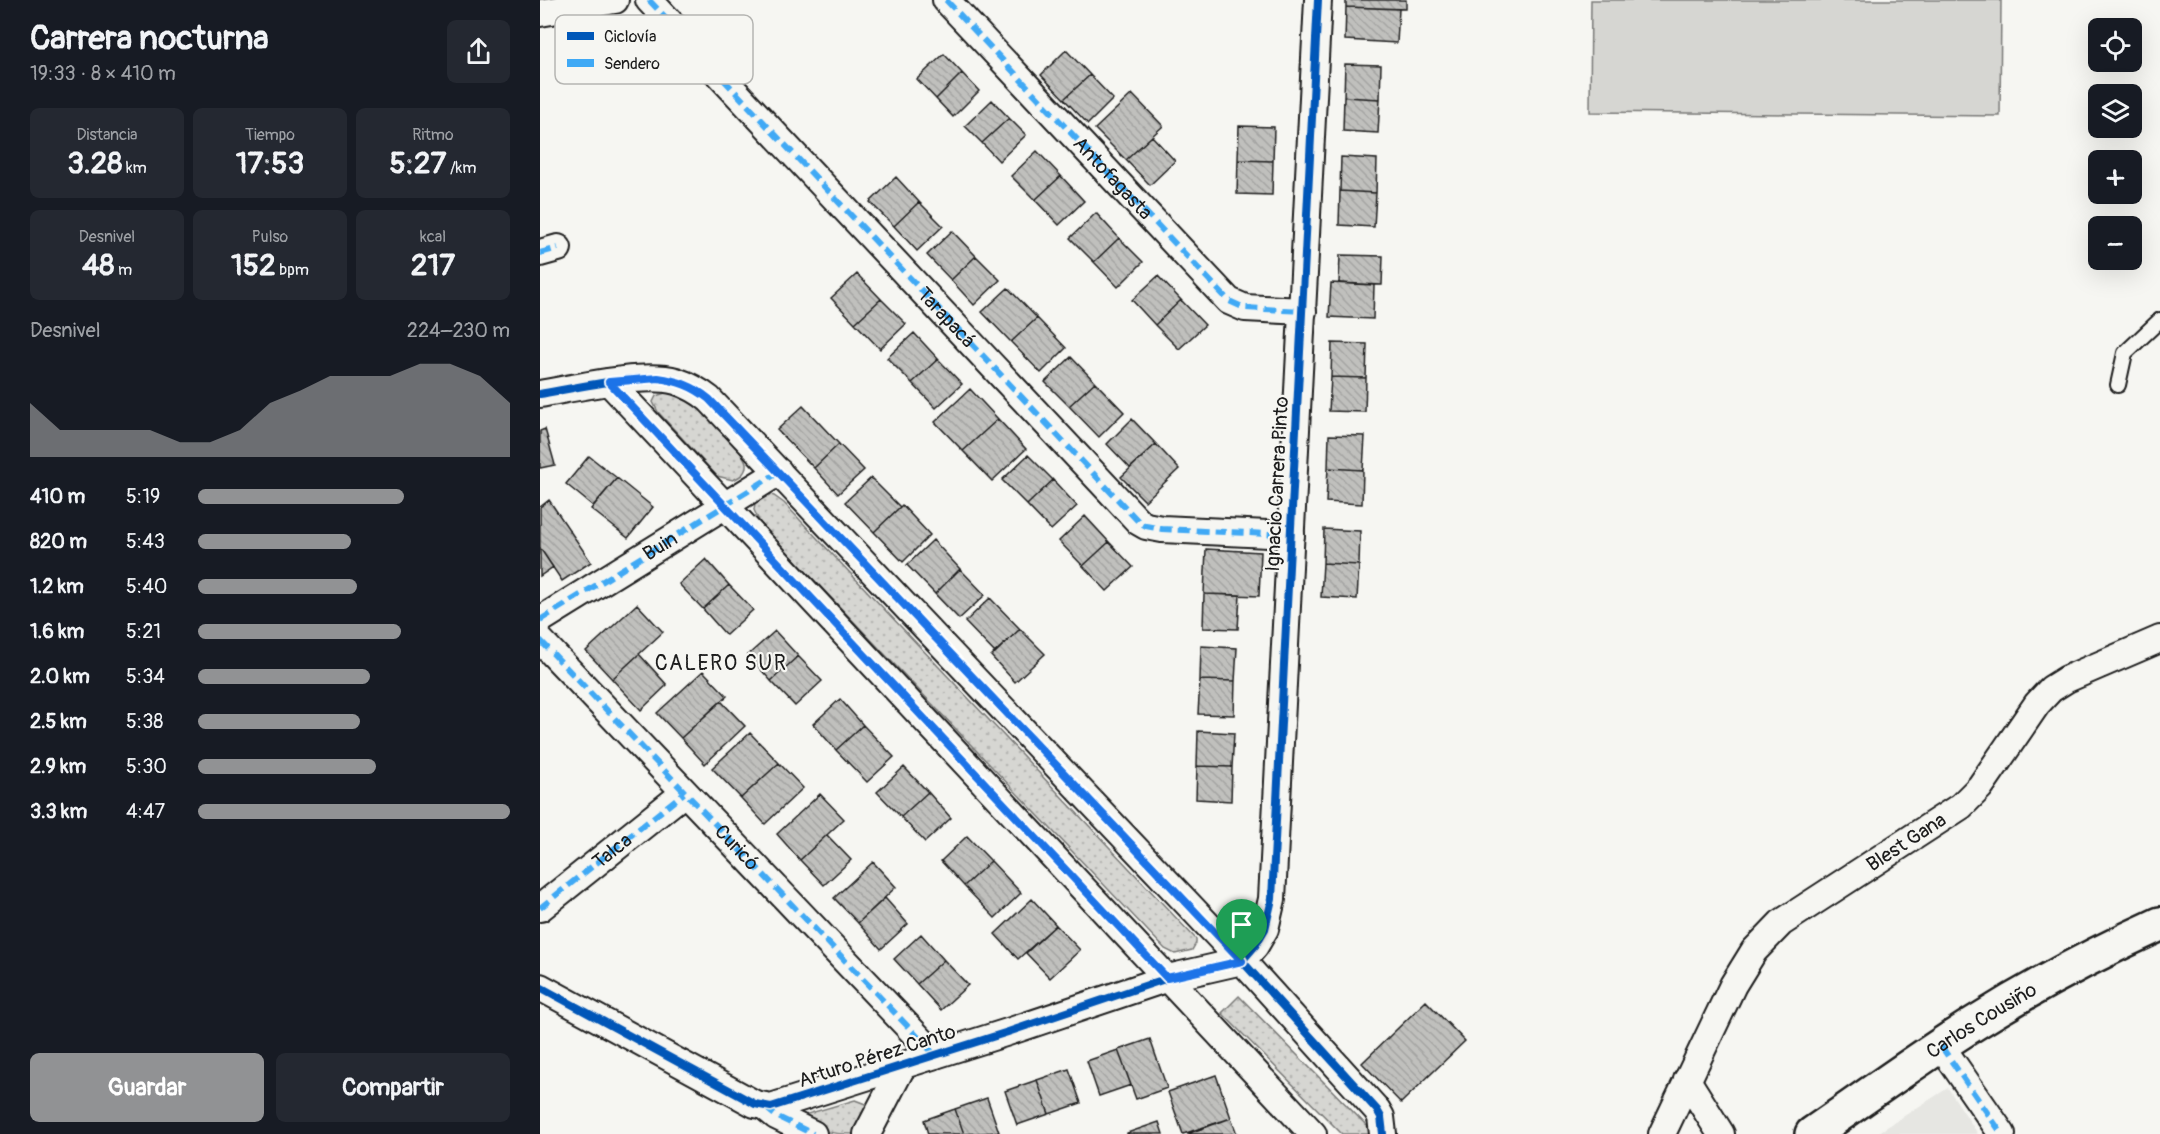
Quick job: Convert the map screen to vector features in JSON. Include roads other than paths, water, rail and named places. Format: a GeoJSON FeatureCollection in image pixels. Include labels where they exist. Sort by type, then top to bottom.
{"type":"FeatureCollection","features":[{"type":"Feature","properties":{"kind":"main road","name":"Carlos Cousiño"},"geometry":{"type":"LineString","coordinates":[[1812,1134],[1973,1024],[2052,977],[2160,924]]}},
{"type":"Feature","properties":{"kind":"street"},"geometry":{"type":"LineString","coordinates":[[540,13],[615,0]]}},
{"type":"Feature","properties":{"kind":"street","name":"Tarapacá"},"geometry":{"type":"LineString","coordinates":[[649,0],[663,15]]}},
{"type":"Feature","properties":{"kind":"street","name":"Antofagasta"},"geometry":{"type":"LineString","coordinates":[[946,0],[1229,301],[1245,308],[1303,311]]}},
{"type":"Feature","properties":{"kind":"street","name":"Ignacio Carrera Pinto"},"geometry":{"type":"LineString","coordinates":[[1242,961],[1255,946],[1265,929],[1272,899],[1318,0]]}},
{"type":"Feature","properties":{"kind":"street","name":"Tarapacá"},"geometry":{"type":"LineString","coordinates":[[728,84],[1139,522],[1153,528],[1291,535]]}},
{"type":"Feature","properties":{"kind":"street"},"geometry":{"type":"LineString","coordinates":[[540,394],[609,382],[658,378],[690,386],[709,399],[1242,961],[1377,1110],[1383,1126],[1383,1134]]}},
{"type":"Feature","properties":{"kind":"street"},"geometry":{"type":"LineString","coordinates":[[609,382],[1313,1134]]}},
{"type":"Feature","properties":{"kind":"street","name":"Buin"},"geometry":{"type":"LineString","coordinates":[[540,620],[779,472]]}},
{"type":"Feature","properties":{"kind":"street","name":"Blest Gana"},"geometry":{"type":"LineString","coordinates":[[1662,1134],[1709,1031],[1742,967],[1774,929],[1796,911],[1961,806],[1980,787],[2037,704],[2051,689],[2067,679],[2160,639]]}},
{"type":"Feature","properties":{"kind":"street","name":"Curicó"},"geometry":{"type":"LineString","coordinates":[[540,640],[935,1055]]}},
{"type":"Feature","properties":{"kind":"street","name":"Talca"},"geometry":{"type":"LineString","coordinates":[[540,908],[684,793]]}},
{"type":"Feature","properties":{"kind":"street","name":"Arturo Pérez Canto"},"geometry":{"type":"LineString","coordinates":[[765,1107],[776,1106],[935,1055],[1167,978],[1242,961]]}},
{"type":"Feature","properties":{"kind":"street"},"geometry":{"type":"LineString","coordinates":[[540,987],[813,1134]]}},
{"type":"Feature","properties":{"kind":"street"},"geometry":{"type":"LineString","coordinates":[[1941,1046],[2002,1134]]}},
{"type":"Feature","properties":{"kind":"street"},"geometry":{"type":"LineString","coordinates":[[867,1134],[903,1065]]}},
{"type":"Feature","properties":{"kind":"street"},"geometry":{"type":"LineString","coordinates":[[1687,1080],[1721,1134]]}},
{"type":"Feature","properties":{"kind":"lane"},"geometry":{"type":"LineString","coordinates":[[2118,385],[2125,354],[2160,320]]}},
{"type":"Feature","properties":{"kind":"district","name":"CALERO SUR"},"geometry":{"type":"Point","coordinates":[721,663]}}]}
